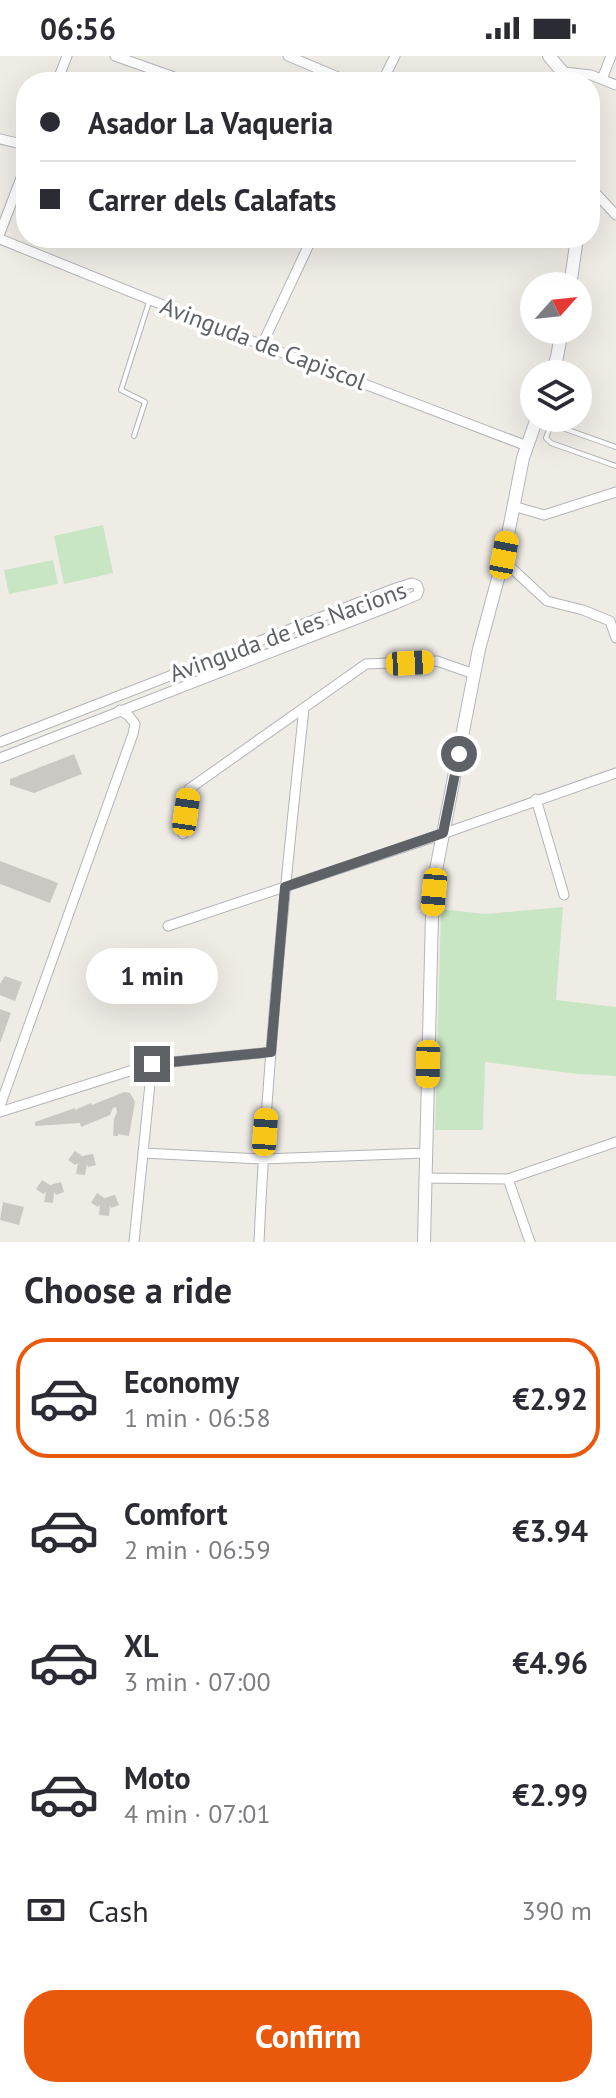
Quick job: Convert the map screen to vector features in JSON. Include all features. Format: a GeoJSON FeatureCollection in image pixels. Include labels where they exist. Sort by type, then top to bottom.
{"type":"FeatureCollection","features":[{"type":"Feature","properties":{"kind":"street"},"geometry":{"type":"LineString","coordinates":[[115,56],[160,72]]}},
{"type":"Feature","properties":{"kind":"street"},"geometry":{"type":"LineString","coordinates":[[289,56],[327,72]]}},
{"type":"Feature","properties":{"kind":"street"},"geometry":{"type":"LineString","coordinates":[[549,56],[563,72]]}},
{"type":"Feature","properties":{"kind":"street"},"geometry":{"type":"LineString","coordinates":[[611,56],[602,79],[616,85]]}},
{"type":"Feature","properties":{"kind":"street"},"geometry":{"type":"LineString","coordinates":[[0,233],[16,191]]}},
{"type":"Feature","properties":{"kind":"street"},"geometry":{"type":"LineString","coordinates":[[600,198],[616,215]]}},
{"type":"Feature","properties":{"kind":"street","name":"Avinguda de Capiscol"},"geometry":{"type":"LineString","coordinates":[[22,248],[262,345],[527,446]]}},
{"type":"Feature","properties":{"kind":"street"},"geometry":{"type":"LineString","coordinates":[[262,345],[307,248]]}},
{"type":"Feature","properties":{"kind":"street"},"geometry":{"type":"LineString","coordinates":[[572,272],[576,248]]}},
{"type":"Feature","properties":{"kind":"street"},"geometry":{"type":"LineString","coordinates":[[424,1242],[432,914],[436,870],[474,674],[532,432]]}},
{"type":"Feature","properties":{"kind":"street"},"geometry":{"type":"LineString","coordinates":[[513,506],[544,515],[616,492]]}},
{"type":"Feature","properties":{"kind":"street"},"geometry":{"type":"LineString","coordinates":[[501,567],[547,601],[610,621],[616,638]]}},
{"type":"Feature","properties":{"kind":"street","name":"Avinguda de les Nacions"},"geometry":{"type":"LineString","coordinates":[[0,742],[396,588],[412,583],[419,590],[417,595],[396,604],[0,758]]}},
{"type":"Feature","properties":{"kind":"street"},"geometry":{"type":"LineString","coordinates":[[183,834],[189,789],[366,664],[437,661],[474,674]]}},
{"type":"Feature","properties":{"kind":"street"},"geometry":{"type":"LineString","coordinates":[[259,1242],[271,1052],[304,708]]}},
{"type":"Feature","properties":{"kind":"street"},"geometry":{"type":"LineString","coordinates":[[0,1109],[133,734],[135,724],[120,710]]}},
{"type":"Feature","properties":{"kind":"street"},"geometry":{"type":"LineString","coordinates":[[168,926],[616,773]]}},
{"type":"Feature","properties":{"kind":"street"},"geometry":{"type":"LineString","coordinates":[[536,799],[564,895]]}},
{"type":"Feature","properties":{"kind":"street"},"geometry":{"type":"LineString","coordinates":[[0,1109],[152,1064],[271,1052]]}},
{"type":"Feature","properties":{"kind":"street"},"geometry":{"type":"LineString","coordinates":[[134,1242],[152,1064]]}},
{"type":"Feature","properties":{"kind":"street"},"geometry":{"type":"LineString","coordinates":[[425,1178],[508,1179],[616,1142]]}},
{"type":"Feature","properties":{"kind":"street"},"geometry":{"type":"LineString","coordinates":[[143,1153],[263,1159],[426,1153]]}},
{"type":"Feature","properties":{"kind":"street"},"geometry":{"type":"LineString","coordinates":[[508,1179],[530,1242]]}},
{"type":"Feature","properties":{"kind":"lane"},"geometry":{"type":"LineString","coordinates":[[134,436],[145,402],[121,390],[151,300]]}},
{"type":"Feature","properties":{"kind":"lane"},"geometry":{"type":"LineString","coordinates":[[616,447],[554,425],[546,438],[551,443],[616,466]]}},
{"type":"Feature","properties":{"kind":"green space"},"geometry":{"type":"Polygon","coordinates":[[[103,525],[113,573],[64,584],[54,536],[103,525]]]}},
{"type":"Feature","properties":{"kind":"green space"},"geometry":{"type":"Polygon","coordinates":[[[53,560],[58,584],[9,594],[4,570],[53,560]]]}},
{"type":"Feature","properties":{"kind":"green space"},"geometry":{"type":"Polygon","coordinates":[[[563,907],[556,1000],[616,1007],[616,1076],[485,1062],[483,1130],[435,1130],[441,909],[485,914],[563,907]]]}},
{"type":"Feature","properties":{"kind":"building"},"geometry":{"type":"Polygon","coordinates":[[[74,754],[82,774],[34,793],[10,785],[10,779],[74,754]]]}},
{"type":"Feature","properties":{"kind":"building"},"geometry":{"type":"Polygon","coordinates":[[[0,861],[58,883],[50,903],[0,884],[0,861]]]}},
{"type":"Feature","properties":{"kind":"building"},"geometry":{"type":"Polygon","coordinates":[[[5,976],[22,982],[15,1001],[0,995],[0,984],[5,976]]]}},
{"type":"Feature","properties":{"kind":"building"},"geometry":{"type":"Polygon","coordinates":[[[0,1009],[11,1013],[0,1043],[0,1009]]]}},
{"type":"Feature","properties":{"kind":"building"},"geometry":{"type":"Polygon","coordinates":[[[124,1092],[130,1093],[135,1102],[129,1136],[113,1136],[116,1107],[110,1115],[81,1127],[80,1123],[35,1126],[35,1122],[124,1092]]]}},
{"type":"Feature","properties":{"kind":"building"},"geometry":{"type":"Polygon","coordinates":[[[75,1151],[82,1156],[93,1154],[96,1165],[88,1167],[87,1164],[85,1175],[76,1174],[78,1163],[75,1165],[68,1160],[75,1151]]]}},
{"type":"Feature","properties":{"kind":"building"},"geometry":{"type":"Polygon","coordinates":[[[42,1180],[50,1185],[61,1182],[64,1192],[56,1195],[54,1192],[53,1203],[44,1202],[46,1192],[43,1194],[36,1189],[42,1180]]]}},
{"type":"Feature","properties":{"kind":"building"},"geometry":{"type":"Polygon","coordinates":[[[97,1193],[104,1198],[115,1195],[119,1205],[111,1208],[110,1205],[109,1216],[99,1215],[100,1205],[91,1203],[97,1193]]]}},
{"type":"Feature","properties":{"kind":"building"},"geometry":{"type":"Polygon","coordinates":[[[3,1202],[24,1207],[19,1225],[0,1220],[3,1202]]]}},
{"type":"Feature","properties":{"kind":"route"},"geometry":{"type":"LineString","coordinates":[[152,1064],[271,1052],[285,887],[443,833],[459,754]]}}]}
